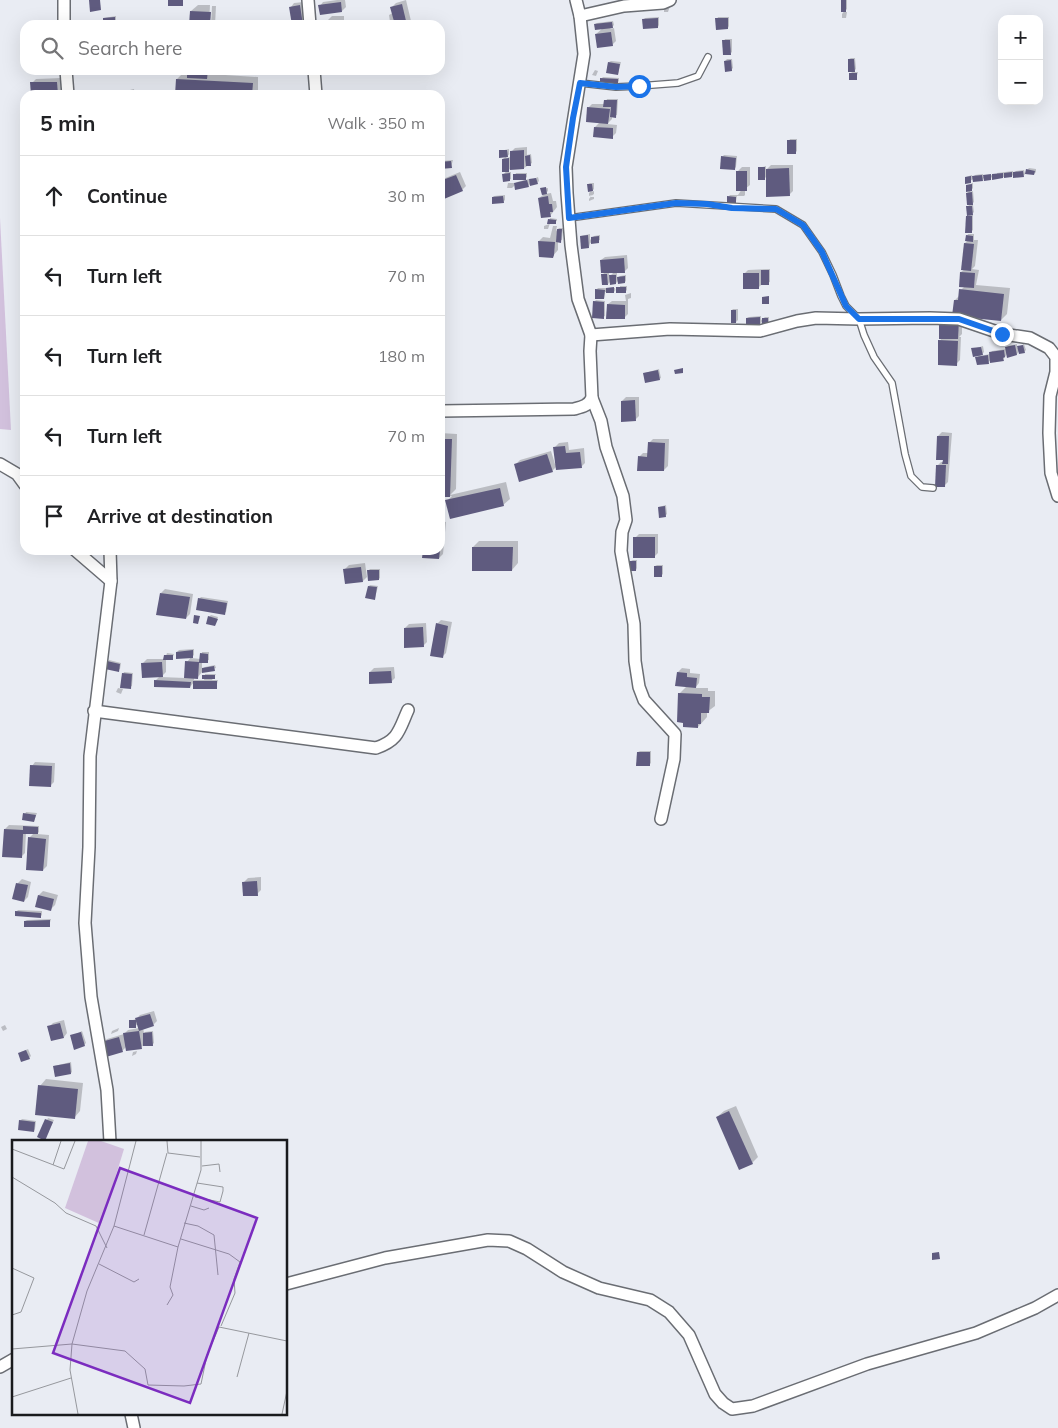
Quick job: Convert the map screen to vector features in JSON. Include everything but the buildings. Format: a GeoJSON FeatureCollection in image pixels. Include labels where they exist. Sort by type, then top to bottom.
{"type":"FeatureCollection","features":[{"type":"Feature","properties":{"kind":"street"},"geometry":{"type":"LineString","coordinates":[[64,0],[64,20]]}},
{"type":"Feature","properties":{"kind":"street"},"geometry":{"type":"LineString","coordinates":[[308,0],[310,20]]}},
{"type":"Feature","properties":{"kind":"street"},"geometry":{"type":"LineString","coordinates":[[576,0],[580,16],[584,54],[566,167],[571,245],[578,299],[591,335],[592,398],[601,421],[606,447],[623,496],[626,520],[622,532],[621,551],[634,624],[635,661],[639,687],[644,700],[675,734],[674,759],[661,819]]}},
{"type":"Feature","properties":{"kind":"street"},"geometry":{"type":"LineString","coordinates":[[580,16],[624,6],[663,3],[670,0]]}},
{"type":"Feature","properties":{"kind":"street"},"geometry":{"type":"LineString","coordinates":[[66,75],[68,90]]}},
{"type":"Feature","properties":{"kind":"street"},"geometry":{"type":"LineString","coordinates":[[314,75],[316,90]]}},
{"type":"Feature","properties":{"kind":"street"},"geometry":{"type":"LineString","coordinates":[[591,335],[670,329],[760,331],[816,318],[959,319],[1002,334],[1030,338],[1049,348],[1056,357],[1056,372],[1050,396],[1049,433],[1051,473],[1058,496]]}},
{"type":"Feature","properties":{"kind":"street"},"geometry":{"type":"LineString","coordinates":[[445,411],[574,409],[589,403],[592,398]]}},
{"type":"Feature","properties":{"kind":"street"},"geometry":{"type":"LineString","coordinates":[[0,464],[17,474],[20,478]]}},
{"type":"Feature","properties":{"kind":"street"},"geometry":{"type":"LineString","coordinates":[[81,555],[111,581]]}},
{"type":"Feature","properties":{"kind":"street"},"geometry":{"type":"LineString","coordinates":[[110,555],[111,581],[90,756],[89,847],[85,923],[91,997],[107,1090],[110,1140]]}},
{"type":"Feature","properties":{"kind":"street"},"geometry":{"type":"LineString","coordinates":[[94,711],[376,748],[388,744],[397,734],[408,710]]}},
{"type":"Feature","properties":{"kind":"street"},"geometry":{"type":"LineString","coordinates":[[288,1283],[385,1258],[488,1240],[509,1241],[527,1249],[563,1272],[599,1288],[650,1300],[669,1312],[689,1335],[715,1394],[722,1403],[732,1409],[753,1406],[867,1364],[976,1332],[1035,1308],[1058,1295]]}},
{"type":"Feature","properties":{"kind":"street"},"geometry":{"type":"LineString","coordinates":[[0,1367],[12,1360]]}},
{"type":"Feature","properties":{"kind":"lane"},"geometry":{"type":"LineString","coordinates":[[580,83],[616,87],[678,82],[698,76],[708,57]]}},
{"type":"Feature","properties":{"kind":"lane"},"geometry":{"type":"LineString","coordinates":[[569,218],[676,203],[707,204],[732,208],[776,209],[803,225],[822,252],[846,306],[859,319],[874,357],[892,383],[904,454],[911,476],[922,487],[933,488]]}},
{"type":"Feature","properties":{"kind":"shaded area"},"geometry":{"type":"Polygon","coordinates":[[[0,218],[11,430],[0,429],[0,218]]]}},
{"type":"Feature","properties":{"kind":"route"},"geometry":{"type":"LineString","coordinates":[[639,86],[616,87],[580,83],[566,167],[569,218],[676,203],[707,204],[732,208],[776,209],[803,225],[822,252],[846,306],[859,319],[959,319],[1002,334]]}}]}
